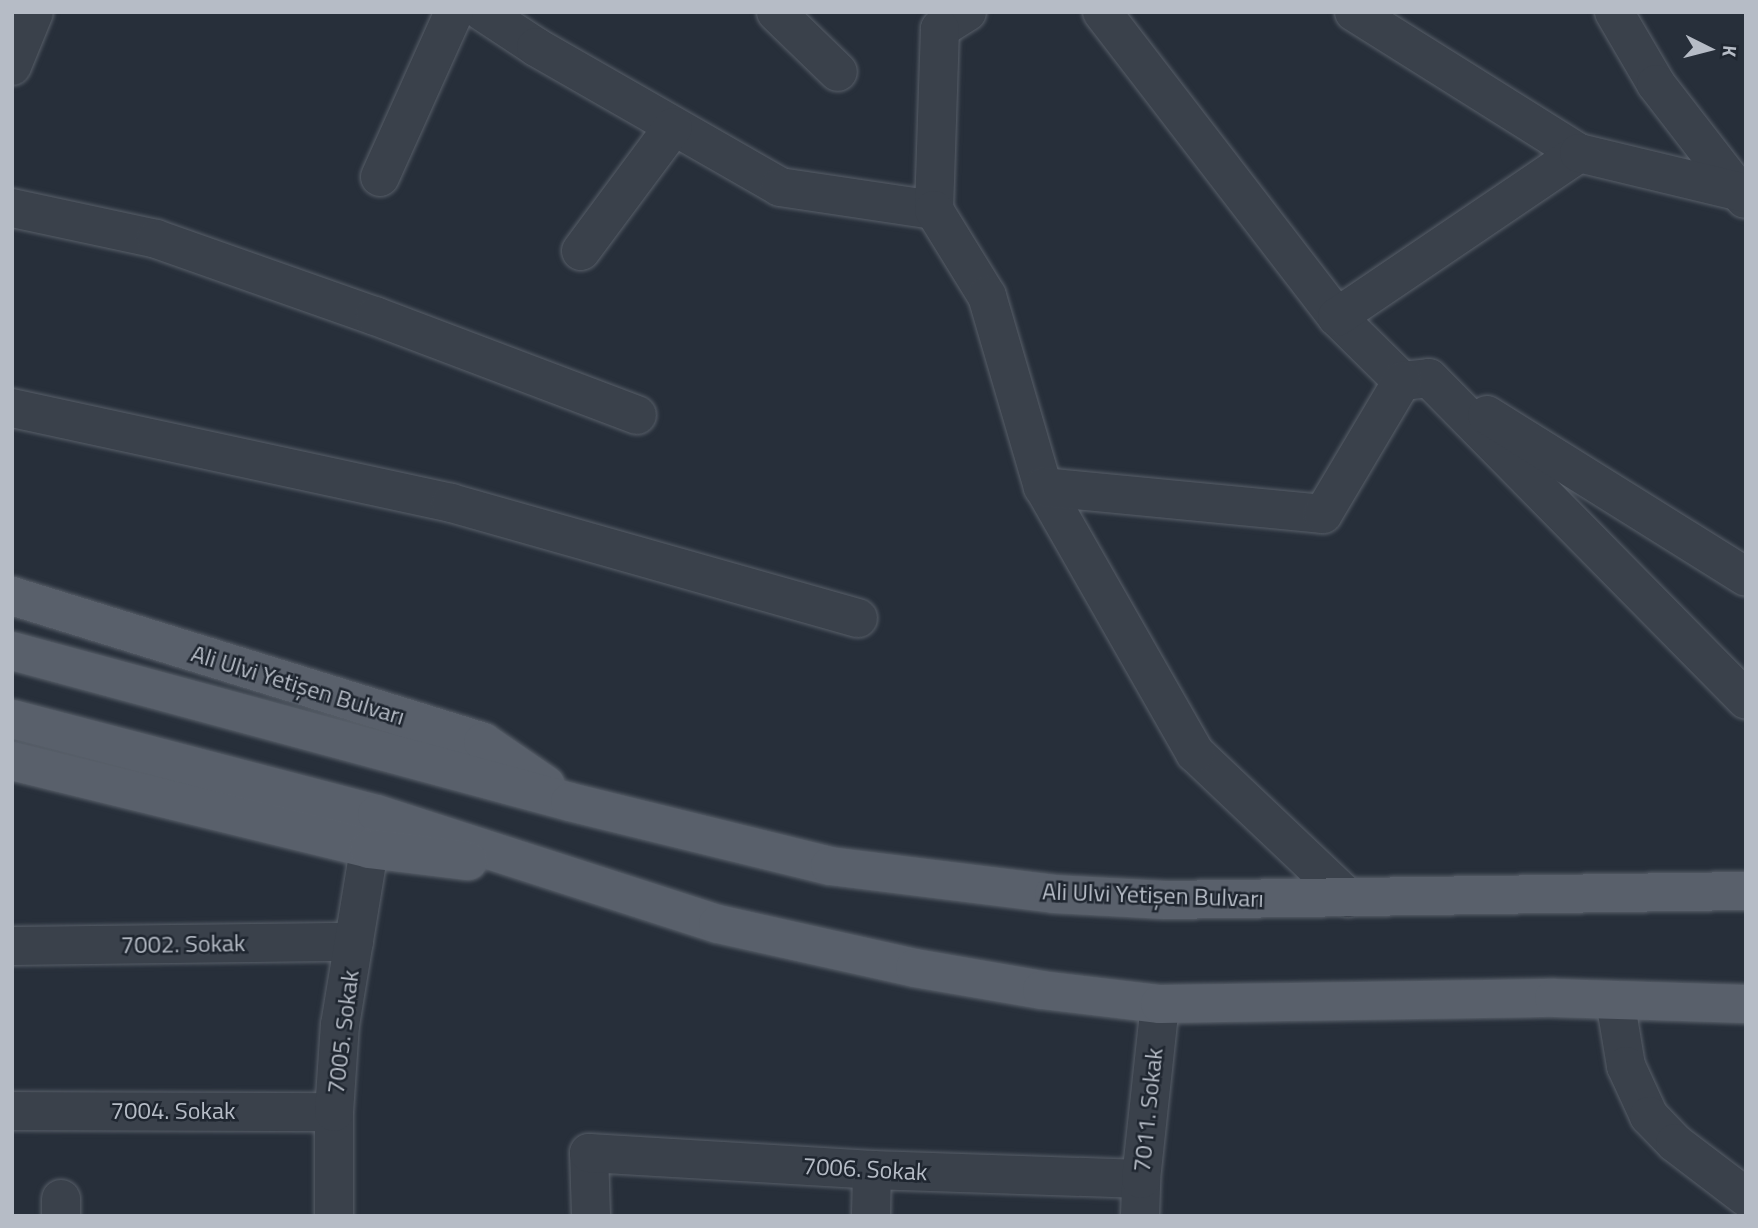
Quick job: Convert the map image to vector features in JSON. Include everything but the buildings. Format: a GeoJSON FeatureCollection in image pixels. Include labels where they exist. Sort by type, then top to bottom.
{"type":"FeatureCollection","features":[{"type":"Feature","properties":{"kind":"main road","name":"Ali Ulvi Yetişen Bulvarı"},"geometry":{"type":"LineString","coordinates":[[12,596],[483,742],[570,803]]}},
{"type":"Feature","properties":{"kind":"main road","name":"Ali Ulvi Yetişen Bulvarı"},"geometry":{"type":"LineString","coordinates":[[12,650],[570,803],[830,866],[1054,894],[1165,900],[1746,891]]}},
{"type":"Feature","properties":{"kind":"main road"},"geometry":{"type":"LineString","coordinates":[[12,719],[377,814],[718,924],[889,962],[1042,990],[1160,1004],[1615,1000],[1746,1003]]}},
{"type":"Feature","properties":{"kind":"main road"},"geometry":{"type":"LineString","coordinates":[[12,761],[369,849],[561,872]]}},
{"type":"Feature","properties":{"kind":"street"},"geometry":{"type":"LineString","coordinates":[[12,66],[34,12]]}},
{"type":"Feature","properties":{"kind":"street"},"geometry":{"type":"LineString","coordinates":[[380,177],[454,12]]}},
{"type":"Feature","properties":{"kind":"street"},"geometry":{"type":"LineString","coordinates":[[483,12],[536,47],[780,187],[934,210]]}},
{"type":"Feature","properties":{"kind":"street"},"geometry":{"type":"LineString","coordinates":[[776,12],[838,72]]}},
{"type":"Feature","properties":{"kind":"street"},"geometry":{"type":"LineString","coordinates":[[967,12],[940,29],[934,210],[988,296],[1043,487],[1195,753],[1348,898]]}},
{"type":"Feature","properties":{"kind":"street"},"geometry":{"type":"LineString","coordinates":[[1102,12],[1337,317],[1415,379],[1746,700]]}},
{"type":"Feature","properties":{"kind":"street"},"geometry":{"type":"LineString","coordinates":[[1354,12],[1578,153],[1743,195]]}},
{"type":"Feature","properties":{"kind":"street"},"geometry":{"type":"LineString","coordinates":[[1614,12],[1656,84],[1743,195]]}},
{"type":"Feature","properties":{"kind":"street"},"geometry":{"type":"LineString","coordinates":[[581,251],[673,127]]}},
{"type":"Feature","properties":{"kind":"street"},"geometry":{"type":"LineString","coordinates":[[1337,317],[1578,153]]}},
{"type":"Feature","properties":{"kind":"street"},"geometry":{"type":"LineString","coordinates":[[12,208],[156,239],[375,316],[637,415]]}},
{"type":"Feature","properties":{"kind":"street"},"geometry":{"type":"LineString","coordinates":[[1043,487],[1323,514],[1415,379]]}},
{"type":"Feature","properties":{"kind":"street"},"geometry":{"type":"LineString","coordinates":[[1415,379],[1746,577]]}},
{"type":"Feature","properties":{"kind":"street"},"geometry":{"type":"LineString","coordinates":[[12,408],[451,503],[858,618]]}},
{"type":"Feature","properties":{"kind":"street","name":"7005. Sokak"},"geometry":{"type":"LineString","coordinates":[[334,1216],[334,1112],[340,1026],[369,849]]}},
{"type":"Feature","properties":{"kind":"street","name":"7002. Sokak"},"geometry":{"type":"LineString","coordinates":[[12,946],[354,942]]}},
{"type":"Feature","properties":{"kind":"street"},"geometry":{"type":"LineString","coordinates":[[1615,1000],[1626,1066],[1649,1116],[1675,1143],[1746,1197]]}},
{"type":"Feature","properties":{"kind":"street","name":"7011. Sokak"},"geometry":{"type":"LineString","coordinates":[[1140,1197],[1160,1004]]}},
{"type":"Feature","properties":{"kind":"street","name":"7004. Sokak"},"geometry":{"type":"LineString","coordinates":[[12,1111],[334,1112]]}},
{"type":"Feature","properties":{"kind":"street","name":"7006. Sokak"},"geometry":{"type":"LineString","coordinates":[[590,1216],[589,1153],[872,1170],[1140,1197]]}},
{"type":"Feature","properties":{"kind":"street"},"geometry":{"type":"LineString","coordinates":[[871,1216],[872,1170]]}}]}
